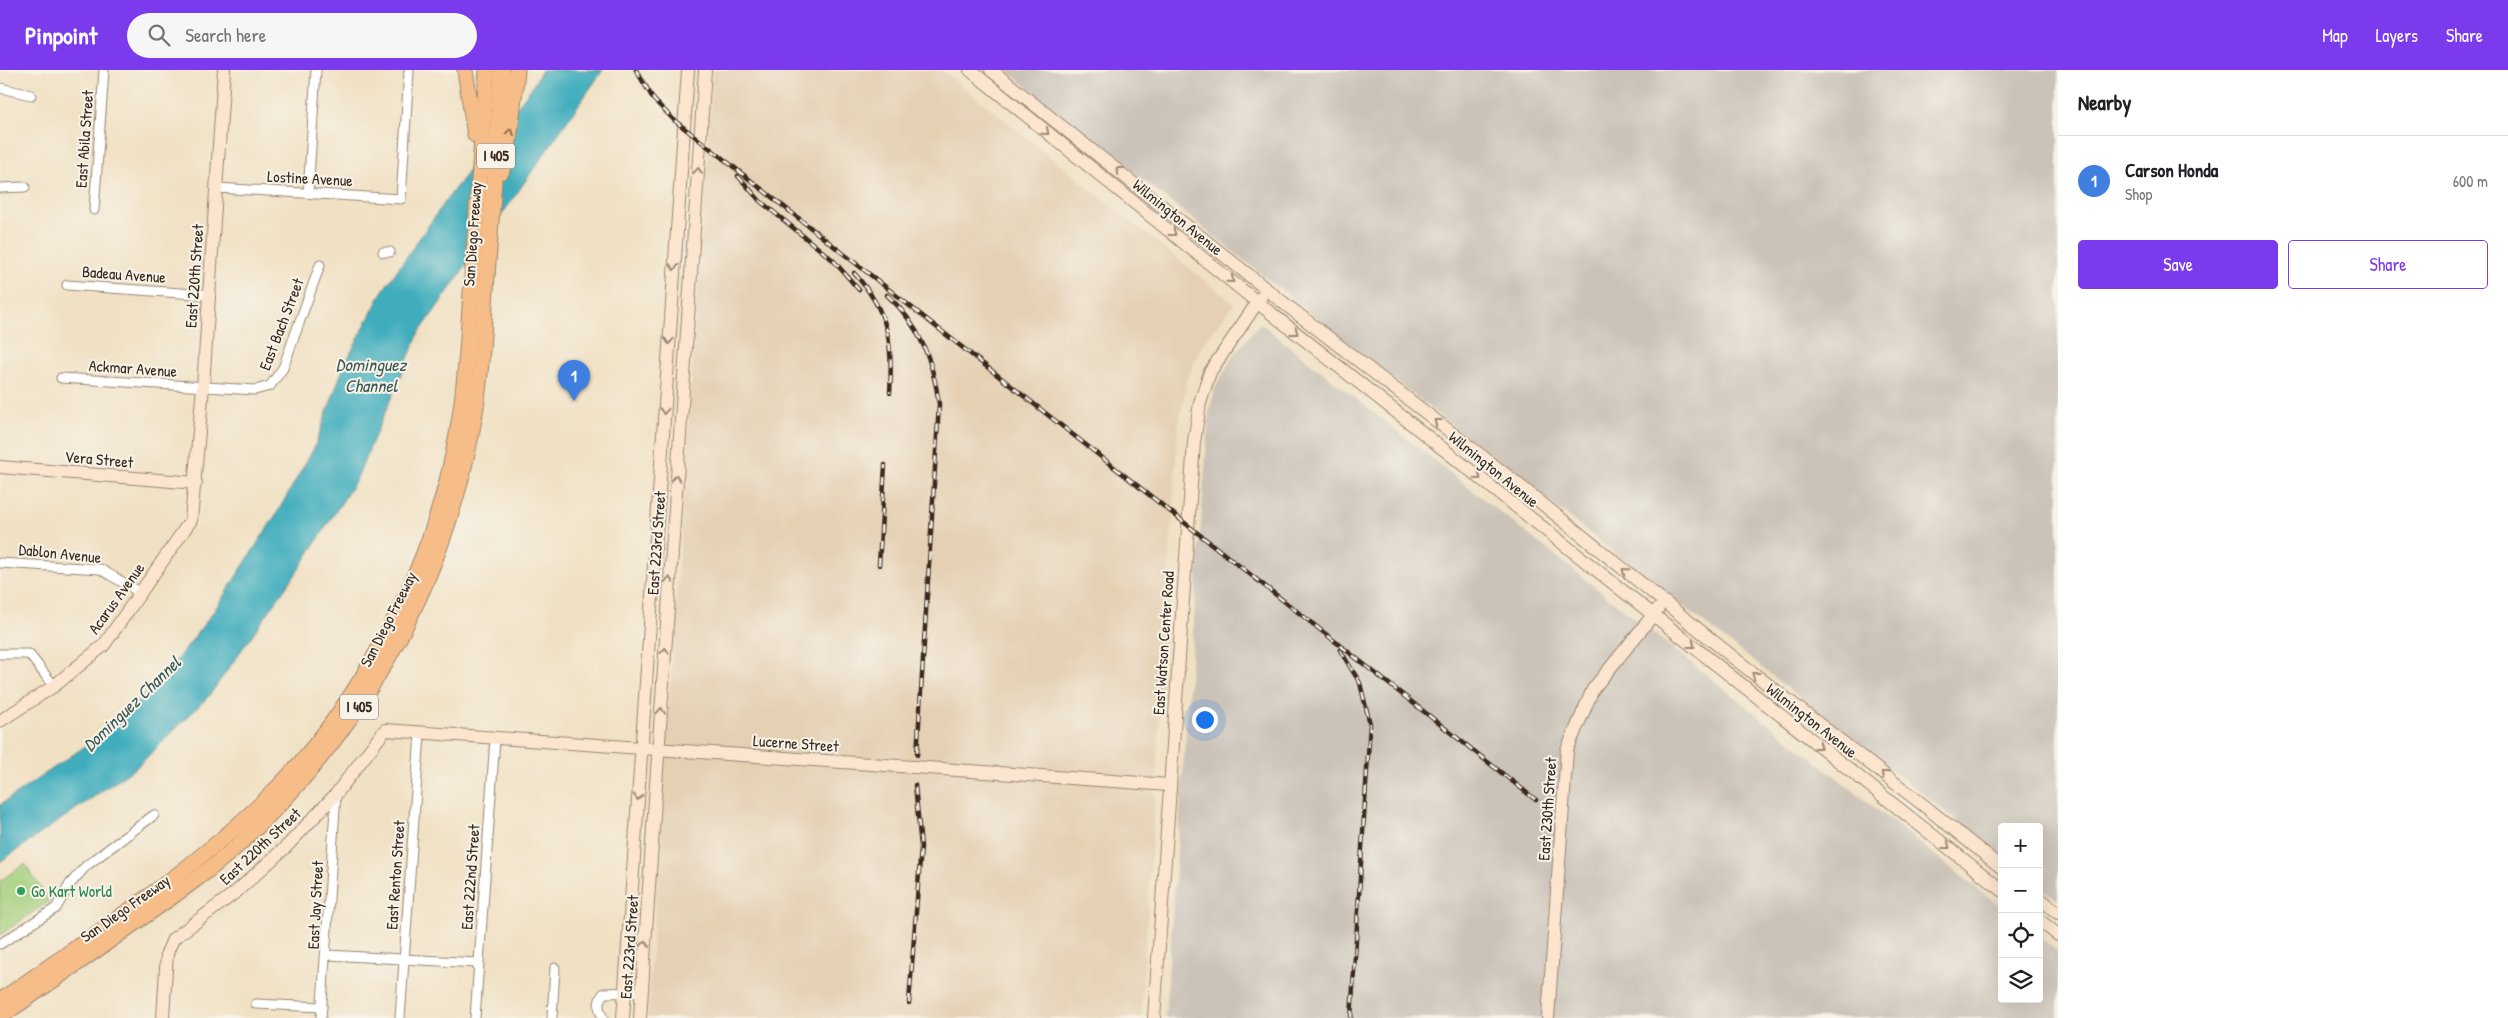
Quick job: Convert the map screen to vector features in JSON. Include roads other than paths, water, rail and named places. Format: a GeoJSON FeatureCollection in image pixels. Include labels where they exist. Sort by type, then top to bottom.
{"type":"FeatureCollection","features":[{"type":"Feature","properties":{"kind":"highway"},"geometry":{"type":"LineString","coordinates":[[465,70],[475,135]]}},
{"type":"Feature","properties":{"kind":"highway","name":"San Diego Freeway"},"geometry":{"type":"LineString","coordinates":[[0,991],[187,858],[231,821],[292,758],[344,688],[382,626],[410,567],[433,501],[451,424],[459,357],[472,278],[475,135],[479,70]]}},
{"type":"Feature","properties":{"kind":"highway"},"geometry":{"type":"LineString","coordinates":[[487,70],[487,117]]}},
{"type":"Feature","properties":{"kind":"highway"},"geometry":{"type":"LineString","coordinates":[[0,1001],[190,866],[236,828],[300,763],[348,699],[390,627],[413,580],[435,520],[458,429],[468,357],[472,278],[492,70]]}},
{"type":"Feature","properties":{"kind":"highway","name":"San Diego Freeway"},"geometry":{"type":"LineString","coordinates":[[0,1017],[183,888],[234,848],[301,782],[364,700],[401,637],[419,600],[442,544],[456,500],[478,396],[502,70]]}},
{"type":"Feature","properties":{"kind":"highway"},"geometry":{"type":"LineString","coordinates":[[491,213],[509,142],[517,73]]}},
{"type":"Feature","properties":{"kind":"highway"},"geometry":{"type":"LineString","coordinates":[[0,1008],[181,880],[226,844],[302,767],[355,699],[391,638],[412,596],[441,519],[456,462],[471,380],[472,278]]}},
{"type":"Feature","properties":{"kind":"main road","name":"East 220th Street"},"geometry":{"type":"LineString","coordinates":[[196,483],[224,70]]}},
{"type":"Feature","properties":{"kind":"main road","name":"East 223rd Street"},"geometry":{"type":"LineString","coordinates":[[623,1018],[688,70]]}},
{"type":"Feature","properties":{"kind":"main road","name":"East 223rd Street"},"geometry":{"type":"LineString","coordinates":[[640,1018],[705,70]]}},
{"type":"Feature","properties":{"kind":"main road","name":"Wilmington Avenue"},"geometry":{"type":"LineString","coordinates":[[970,70],[1257,302],[1998,887]]}},
{"type":"Feature","properties":{"kind":"main road","name":"Wilmington Avenue"},"geometry":{"type":"LineString","coordinates":[[991,70],[1266,289],[1504,474],[1662,602],[1998,865]]}},
{"type":"Feature","properties":{"kind":"main road"},"geometry":{"type":"LineString","coordinates":[[1008,101],[1016,90]]}},
{"type":"Feature","properties":{"kind":"main road","name":"East Watson Center Road"},"geometry":{"type":"LineString","coordinates":[[1154,1018],[1194,442],[1200,403],[1210,372],[1266,289]]}},
{"type":"Feature","properties":{"kind":"main road","name":"Vera Street"},"geometry":{"type":"LineString","coordinates":[[0,468],[196,483]]}},
{"type":"Feature","properties":{"kind":"main road","name":"Acarus Avenue"},"geometry":{"type":"LineString","coordinates":[[0,721],[54,686],[104,645],[191,520],[196,483]]}},
{"type":"Feature","properties":{"kind":"main road","name":"East 230th Street"},"geometry":{"type":"LineString","coordinates":[[1548,1018],[1567,750],[1593,689],[1662,602]]}},
{"type":"Feature","properties":{"kind":"main road","name":"East 220th Street"},"geometry":{"type":"LineString","coordinates":[[162,1018],[167,953],[173,939],[236,892],[287,846],[336,794],[385,730],[420,734]]}},
{"type":"Feature","properties":{"kind":"main road","name":"Lucerne Street"},"geometry":{"type":"LineString","coordinates":[[420,734],[1170,785]]}},
{"type":"Feature","properties":{"kind":"main road"},"geometry":{"type":"LineString","coordinates":[[2043,901],[2058,913]]}},
{"type":"Feature","properties":{"kind":"main road"},"geometry":{"type":"LineString","coordinates":[[2043,923],[2058,935]]}},
{"type":"Feature","properties":{"kind":"street","name":"East Abila Street"},"geometry":{"type":"LineString","coordinates":[[94,210],[104,70]]}},
{"type":"Feature","properties":{"kind":"street"},"geometry":{"type":"LineString","coordinates":[[308,193],[316,70]]}},
{"type":"Feature","properties":{"kind":"street","name":"Lostine Avenue"},"geometry":{"type":"LineString","coordinates":[[217,188],[401,199],[409,70]]}},
{"type":"Feature","properties":{"kind":"street"},"geometry":{"type":"LineString","coordinates":[[0,88],[31,95]]}},
{"type":"Feature","properties":{"kind":"street"},"geometry":{"type":"LineString","coordinates":[[0,188],[25,187]]}},
{"type":"Feature","properties":{"kind":"street","name":"East Bach Street"},"geometry":{"type":"LineString","coordinates":[[203,387],[255,390],[270,386],[278,379],[320,265]]}},
{"type":"Feature","properties":{"kind":"street","name":"Badeau Avenue"},"geometry":{"type":"LineString","coordinates":[[67,285],[209,295]]}},
{"type":"Feature","properties":{"kind":"street","name":"Ackmar Avenue"},"geometry":{"type":"LineString","coordinates":[[61,378],[203,387]]}},
{"type":"Feature","properties":{"kind":"street","name":"Dablon Avenue"},"geometry":{"type":"LineString","coordinates":[[0,563],[100,569],[141,593]]}},
{"type":"Feature","properties":{"kind":"street"},"geometry":{"type":"LineString","coordinates":[[0,654],[29,654],[54,686]]}},
{"type":"Feature","properties":{"kind":"street","name":"East Renton Street"},"geometry":{"type":"LineString","coordinates":[[400,1018],[420,734]]}},
{"type":"Feature","properties":{"kind":"street","name":"East 222nd Street"},"geometry":{"type":"LineString","coordinates":[[475,1018],[495,738]]}},
{"type":"Feature","properties":{"kind":"street","name":"East Jay Street"},"geometry":{"type":"LineString","coordinates":[[321,1018],[327,955],[336,794]]}},
{"type":"Feature","properties":{"kind":"street"},"geometry":{"type":"LineString","coordinates":[[0,944],[56,908],[70,884],[86,866],[154,815]]}},
{"type":"Feature","properties":{"kind":"street"},"geometry":{"type":"LineString","coordinates":[[327,955],[478,963]]}},
{"type":"Feature","properties":{"kind":"street"},"geometry":{"type":"LineString","coordinates":[[552,1018],[555,968]]}},
{"type":"Feature","properties":{"kind":"street"},"geometry":{"type":"LineString","coordinates":[[603,1018],[598,1005],[599,998],[604,993],[642,992]]}},
{"type":"Feature","properties":{"kind":"street"},"geometry":{"type":"LineString","coordinates":[[256,1004],[322,1008]]}},
{"type":"Feature","properties":{"kind":"water","name":"Dominguez Channel"},"geometry":{"type":"Polygon","coordinates":[[[542,70],[603,70],[419,333],[356,480],[297,572],[209,696],[138,766],[0,862],[0,805],[110,729],[169,670],[214,611],[277,513],[314,448],[344,366],[382,292],[447,199],[532,87],[542,70]]]}},
{"type":"Feature","properties":{"kind":"railway"},"geometry":{"type":"LineString","coordinates":[[636,70],[654,100],[674,120],[1536,800]]}},
{"type":"Feature","properties":{"kind":"railway"},"geometry":{"type":"LineString","coordinates":[[738,176],[760,201],[833,260],[859,290]]}},
{"type":"Feature","properties":{"kind":"railway"},"geometry":{"type":"LineString","coordinates":[[854,273],[875,301],[886,328],[891,358],[890,393]]}},
{"type":"Feature","properties":{"kind":"railway"},"geometry":{"type":"LineString","coordinates":[[887,295],[908,319],[923,345],[933,373],[939,404],[917,755]]}},
{"type":"Feature","properties":{"kind":"railway"},"geometry":{"type":"LineString","coordinates":[[879,565],[885,465]]}},
{"type":"Feature","properties":{"kind":"railway"},"geometry":{"type":"LineString","coordinates":[[1340,650],[1360,683],[1370,724],[1351,1018]]}},
{"type":"Feature","properties":{"kind":"railway"},"geometry":{"type":"LineString","coordinates":[[909,1003],[921,847],[915,785]]}},
{"type":"Feature","properties":{"kind":"place","name":"Carson Honda"},"geometry":{"type":"Point","coordinates":[574,401]}},
{"type":"Feature","properties":{"kind":"place","name":"Go Kart World"},"geometry":{"type":"Point","coordinates":[21,891]}}]}
